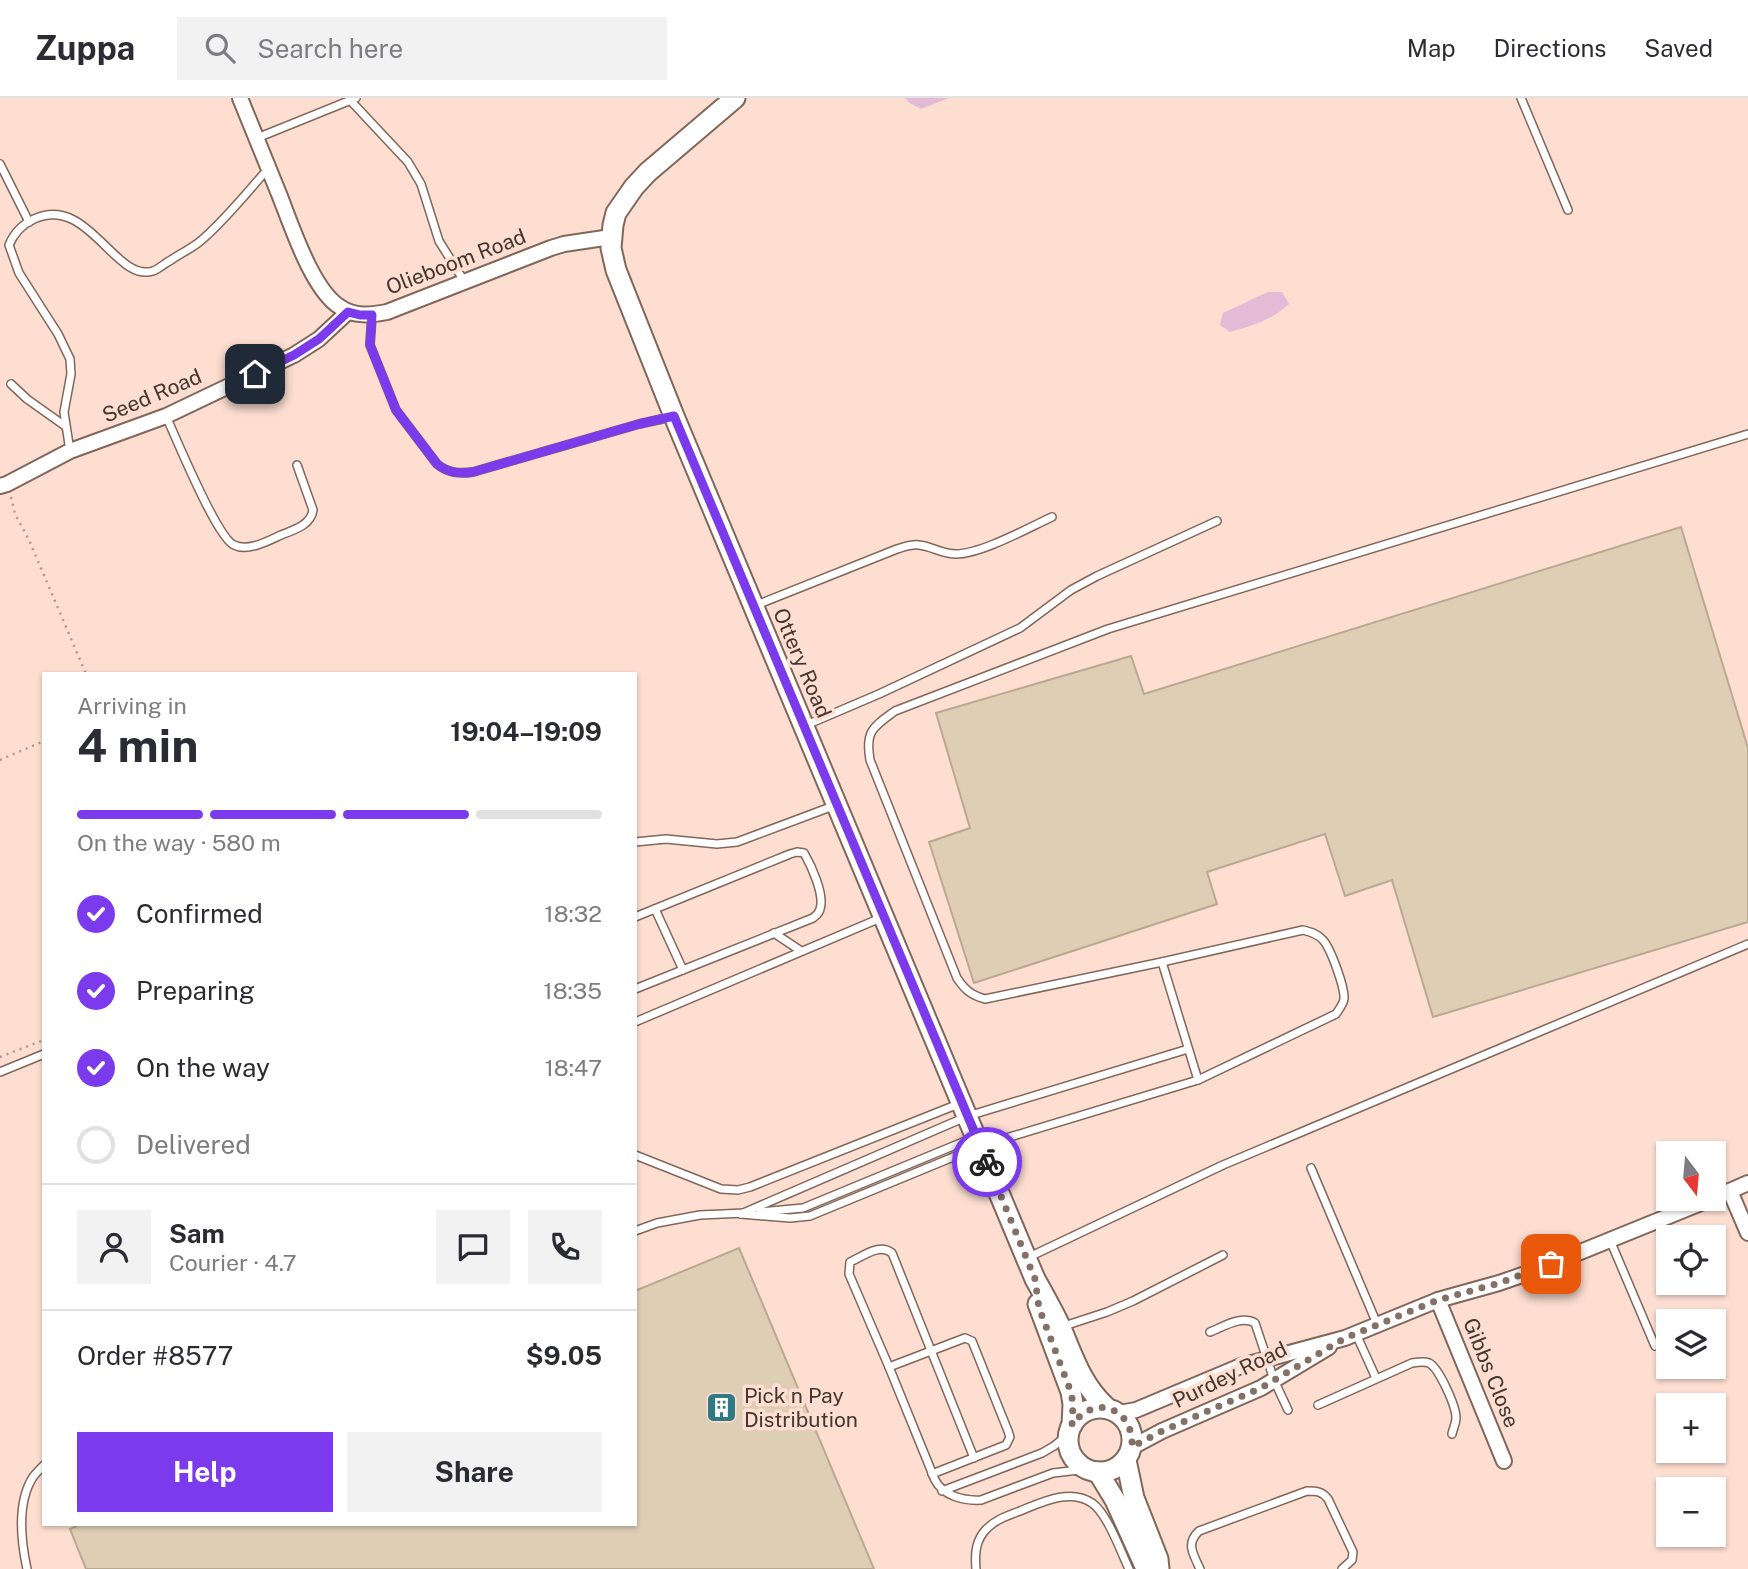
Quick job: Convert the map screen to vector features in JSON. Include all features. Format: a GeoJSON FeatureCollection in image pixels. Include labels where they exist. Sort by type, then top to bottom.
{"type":"FeatureCollection","features":[{"type":"Feature","properties":{"kind":"street"},"geometry":{"type":"LineString","coordinates":[[240,98],[300,245],[320,285],[328,297],[348,312]]}},
{"type":"Feature","properties":{"kind":"street","name":"Ottery Road"},"geometry":{"type":"LineString","coordinates":[[735,98],[634,187],[616,213],[611,237],[613,260],[674,416],[1035,1279],[1061,1327],[1084,1381],[1097,1399],[1113,1411]]}},
{"type":"Feature","properties":{"kind":"street","name":"Olieboom Road"},"geometry":{"type":"LineString","coordinates":[[348,312],[372,315],[404,306],[551,248],[611,237]]}},
{"type":"Feature","properties":{"kind":"street","name":"Seed Road"},"geometry":{"type":"LineString","coordinates":[[3,485],[70,451],[166,416],[294,355],[319,339],[348,312]]}},
{"type":"Feature","properties":{"kind":"street","name":"Purdey Road"},"geometry":{"type":"LineString","coordinates":[[1726,1193],[1748,1183]]}},
{"type":"Feature","properties":{"kind":"street"},"geometry":{"type":"LineString","coordinates":[[1730,1191],[1748,1233]]}},
{"type":"Feature","properties":{"kind":"street","name":"Purdey Road"},"geometry":{"type":"LineString","coordinates":[[1113,1411],[1136,1410],[1241,1366],[1350,1336],[1438,1300],[1499,1283],[1680,1211]]}},
{"type":"Feature","properties":{"kind":"street","name":"Ottery Road"},"geometry":{"type":"LineString","coordinates":[[1035,1279],[1039,1308],[1071,1392],[1073,1404],[1070,1429]]}},
{"type":"Feature","properties":{"kind":"street","name":"Gibbs Close"},"geometry":{"type":"LineString","coordinates":[[1438,1300],[1504,1461]]}},
{"type":"Feature","properties":{"kind":"street","name":"Purdey Road"},"geometry":{"type":"LineString","coordinates":[[1129,1453],[1162,1431],[1274,1381],[1350,1336]]}},
{"type":"Feature","properties":{"kind":"street"},"geometry":{"type":"LineString","coordinates":[[1148,1569],[1115,1500],[1093,1471],[1079,1463],[1072,1455],[1069,1444],[1070,1429],[1078,1416],[1087,1411],[1097,1408],[1113,1411],[1128,1423],[1132,1434],[1129,1453],[1133,1499],[1158,1559],[1159,1569]]}},
{"type":"Feature","properties":{"kind":"street"},"geometry":{"type":"LineString","coordinates":[[1093,1471],[1108,1471],[1118,1467],[1129,1453]]}},
{"type":"Feature","properties":{"kind":"lane"},"geometry":{"type":"LineString","coordinates":[[1521,98],[1568,209]]}},
{"type":"Feature","properties":{"kind":"lane"},"geometry":{"type":"LineString","coordinates":[[256,138],[353,99],[408,162],[421,184],[439,241],[465,282]]}},
{"type":"Feature","properties":{"kind":"lane"},"geometry":{"type":"LineString","coordinates":[[0,164],[29,222]]}},
{"type":"Feature","properties":{"kind":"lane"},"geometry":{"type":"LineString","coordinates":[[70,451],[64,412],[71,373],[70,359],[58,334],[19,273],[9,245],[13,234],[29,222],[49,214],[64,216],[78,221],[130,267],[152,271],[203,239],[268,168]]}},
{"type":"Feature","properties":{"kind":"lane"},"geometry":{"type":"LineString","coordinates":[[372,315],[370,345],[396,410],[437,464],[453,473],[473,472],[674,416]]}},
{"type":"Feature","properties":{"kind":"lane"},"geometry":{"type":"LineString","coordinates":[[11,384],[65,426]]}},
{"type":"Feature","properties":{"kind":"lane"},"geometry":{"type":"LineString","coordinates":[[166,416],[206,504],[231,544],[239,547],[254,545],[290,532],[307,523],[312,516],[313,510],[297,465]]}},
{"type":"Feature","properties":{"kind":"lane"},"geometry":{"type":"LineString","coordinates":[[637,1230],[657,1223],[700,1215],[803,1208],[978,1141],[1198,1080],[1336,1014],[1341,1007],[1344,1000],[1343,991],[1329,950],[1324,941],[1315,934],[1303,930],[985,999],[964,990],[870,760],[867,745],[869,735],[877,724],[895,711],[1108,629],[1748,434]]}},
{"type":"Feature","properties":{"kind":"lane"},"geometry":{"type":"LineString","coordinates":[[753,606],[909,545],[957,554],[977,550],[1052,517]]}},
{"type":"Feature","properties":{"kind":"lane"},"geometry":{"type":"LineString","coordinates":[[804,726],[1020,628],[1054,601],[1097,576],[1217,521]]}},
{"type":"Feature","properties":{"kind":"lane"},"geometry":{"type":"LineString","coordinates":[[637,842],[666,839],[717,844],[737,842],[837,804]]}},
{"type":"Feature","properties":{"kind":"lane"},"geometry":{"type":"LineString","coordinates":[[637,916],[797,852],[804,853],[817,883],[821,907],[813,918],[637,988]]}},
{"type":"Feature","properties":{"kind":"lane"},"geometry":{"type":"LineString","coordinates":[[654,909],[683,970]]}},
{"type":"Feature","properties":{"kind":"lane"},"geometry":{"type":"LineString","coordinates":[[637,1020],[884,916]]}},
{"type":"Feature","properties":{"kind":"lane"},"geometry":{"type":"LineString","coordinates":[[774,933],[801,951]]}},
{"type":"Feature","properties":{"kind":"lane"},"geometry":{"type":"LineString","coordinates":[[1027,1258],[1223,1165],[1748,944]]}},
{"type":"Feature","properties":{"kind":"lane"},"geometry":{"type":"LineString","coordinates":[[1163,962],[1198,1080]]}},
{"type":"Feature","properties":{"kind":"lane"},"geometry":{"type":"LineString","coordinates":[[637,1156],[715,1187],[738,1190],[965,1109],[1188,1049]]}},
{"type":"Feature","properties":{"kind":"lane"},"geometry":{"type":"LineString","coordinates":[[0,1072],[42,1055]]}},
{"type":"Feature","properties":{"kind":"lane"},"geometry":{"type":"LineString","coordinates":[[740,1214],[965,1109]]}},
{"type":"Feature","properties":{"kind":"lane"},"geometry":{"type":"LineString","coordinates":[[1311,1167],[1377,1325]]}},
{"type":"Feature","properties":{"kind":"lane"},"geometry":{"type":"LineString","coordinates":[[1610,1240],[1655,1346]]}},
{"type":"Feature","properties":{"kind":"lane"},"geometry":{"type":"LineString","coordinates":[[974,1458],[892,1253],[888,1249],[880,1248],[850,1262],[848,1270],[932,1474],[942,1491],[981,1500],[1053,1473],[1093,1471]]}},
{"type":"Feature","properties":{"kind":"lane"},"geometry":{"type":"LineString","coordinates":[[1061,1327],[1133,1301],[1223,1255]]}},
{"type":"Feature","properties":{"kind":"lane"},"geometry":{"type":"LineString","coordinates":[[1210,1332],[1242,1320],[1255,1323],[1274,1381],[1288,1410]]}},
{"type":"Feature","properties":{"kind":"lane"},"geometry":{"type":"LineString","coordinates":[[1350,1336],[1376,1378]]}},
{"type":"Feature","properties":{"kind":"lane"},"geometry":{"type":"LineString","coordinates":[[889,1367],[965,1338],[972,1341],[1009,1431],[1010,1437],[1006,1445],[932,1474]]}},
{"type":"Feature","properties":{"kind":"lane"},"geometry":{"type":"LineString","coordinates":[[1318,1405],[1412,1363],[1423,1362],[1430,1364],[1439,1373],[1454,1409],[1456,1417],[1451,1434]]}},
{"type":"Feature","properties":{"kind":"lane"},"geometry":{"type":"LineString","coordinates":[[942,1491],[1042,1453],[1054,1446],[1070,1429]]}},
{"type":"Feature","properties":{"kind":"lane"},"geometry":{"type":"LineString","coordinates":[[27,1569],[22,1527],[24,1500],[32,1478],[42,1467]]}},
{"type":"Feature","properties":{"kind":"lane"},"geometry":{"type":"LineString","coordinates":[[1200,1569],[1191,1547],[1193,1537],[1199,1531],[1307,1491],[1315,1491],[1323,1493],[1328,1499],[1353,1552],[1352,1560],[1342,1569]]}},
{"type":"Feature","properties":{"kind":"lane"},"geometry":{"type":"LineString","coordinates":[[976,1569],[976,1546],[989,1525],[1048,1499],[1073,1496],[1094,1504],[1103,1513],[1129,1569]]}},
{"type":"Feature","properties":{"kind":"path"},"geometry":{"type":"LineString","coordinates":[[3,485],[85,672]]}},
{"type":"Feature","properties":{"kind":"path"},"geometry":{"type":"LineString","coordinates":[[0,760],[42,742]]}},
{"type":"Feature","properties":{"kind":"path"},"geometry":{"type":"LineString","coordinates":[[0,1058],[42,1041]]}},
{"type":"Feature","properties":{"kind":"shaded area"},"geometry":{"type":"Polygon","coordinates":[[[905,98],[949,98],[921,109],[905,98]]]}},
{"type":"Feature","properties":{"kind":"shaded area"},"geometry":{"type":"Polygon","coordinates":[[[1268,292],[1282,292],[1289,304],[1268,318],[1230,332],[1220,325],[1223,313],[1268,292]]]}},
{"type":"Feature","properties":{"kind":"building"},"geometry":{"type":"Polygon","coordinates":[[[1681,527],[1748,748],[1748,922],[1433,1017],[1392,880],[1345,896],[1325,834],[1207,872],[1217,904],[974,983],[929,842],[970,828],[936,713],[1131,656],[1144,694],[1681,527]]]}},
{"type":"Feature","properties":{"kind":"building","name":"Pick n Pay Distribution"},"geometry":{"type":"Polygon","coordinates":[[[739,1248],[874,1569],[86,1569],[70,1529],[77,1526],[637,1526],[637,1290],[739,1248]]]}},
{"type":"Feature","properties":{"kind":"way so far"},"geometry":{"type":"LineString","coordinates":[[987,1162],[1035,1279],[1039,1308],[1071,1392],[1072,1425],[1078,1416],[1087,1411],[1107,1408],[1119,1413],[1128,1423],[1132,1434],[1132,1447],[1261,1388],[1345,1338],[1438,1300],[1499,1283],[1551,1264]]}},
{"type":"Feature","properties":{"kind":"place","name":"Pick n Pay Distribution"},"geometry":{"type":"Point","coordinates":[721,1408]}},
{"type":"Feature","properties":{"kind":"route"},"geometry":{"type":"LineString","coordinates":[[255,374],[319,339],[348,312],[372,315],[370,345],[396,410],[437,464],[453,473],[473,472],[674,416],[987,1162]]}}]}
